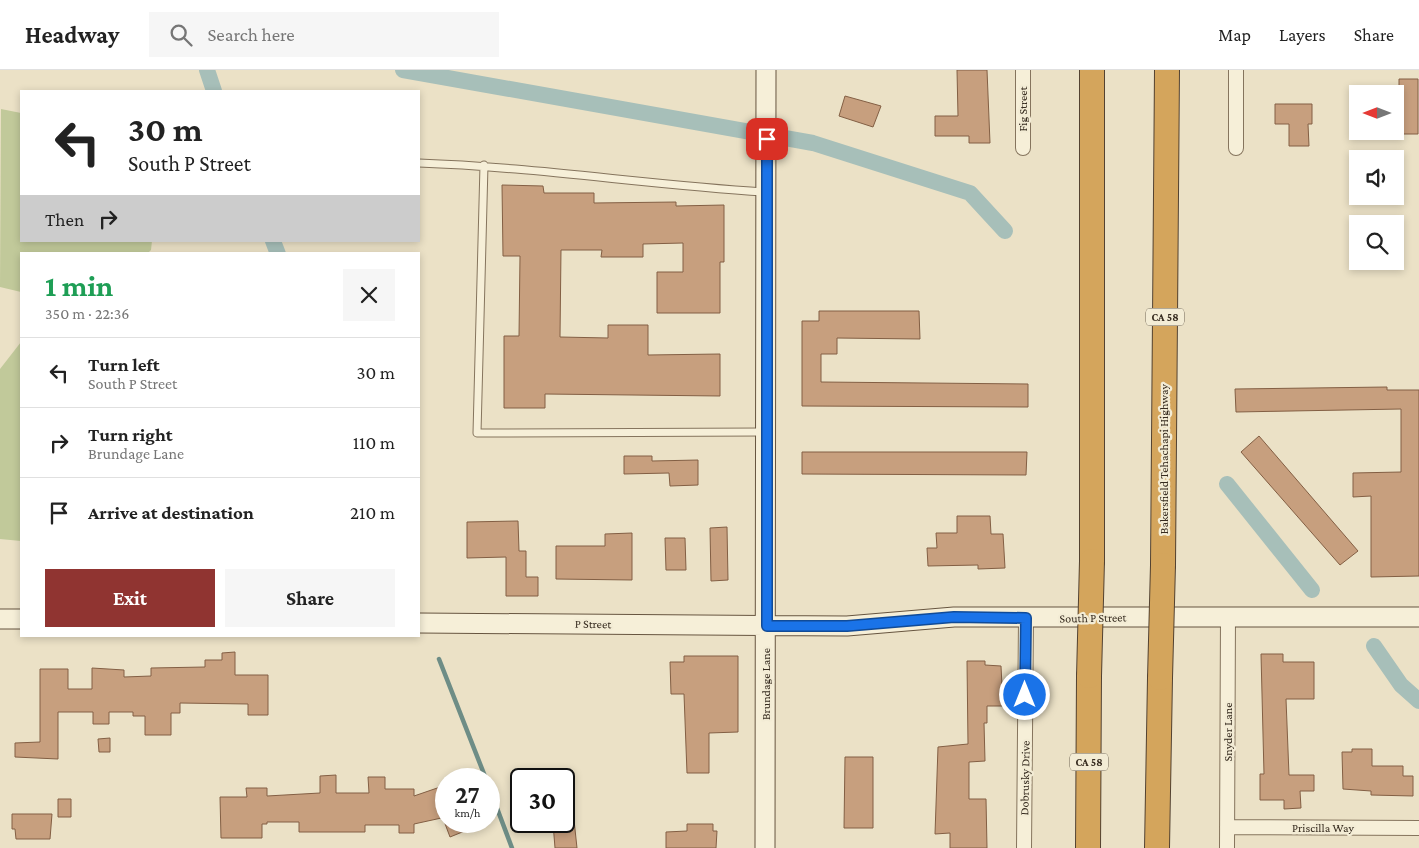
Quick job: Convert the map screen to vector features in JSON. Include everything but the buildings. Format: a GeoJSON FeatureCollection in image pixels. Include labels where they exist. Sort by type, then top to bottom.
{"type":"FeatureCollection","features":[{"type":"Feature","properties":{"kind":"highway","name":"CA 58"},"geometry":{"type":"LineString","coordinates":[[1088,848],[1092,561],[1092,70]]}},
{"type":"Feature","properties":{"kind":"highway","name":"Bakersfield Tehachapi Highway"},"geometry":{"type":"LineString","coordinates":[[1157,848],[1163,565],[1167,70]]}},
{"type":"Feature","properties":{"kind":"street","name":"Brundage Lane"},"geometry":{"type":"LineString","coordinates":[[765,848],[768,192],[766,70]]}},
{"type":"Feature","properties":{"kind":"street","name":"Fig Street"},"geometry":{"type":"LineString","coordinates":[[1023,70],[1023,148]]}},
{"type":"Feature","properties":{"kind":"street"},"geometry":{"type":"LineString","coordinates":[[1236,70],[1236,148]]}},
{"type":"Feature","properties":{"kind":"street","name":"Snyder Lane"},"geometry":{"type":"LineString","coordinates":[[1227,848],[1228,616]]}},
{"type":"Feature","properties":{"kind":"street","name":"South P Street"},"geometry":{"type":"LineString","coordinates":[[767,626],[852,626],[954,617],[1419,617]]}},
{"type":"Feature","properties":{"kind":"street","name":"Dobrusky Drive"},"geometry":{"type":"LineString","coordinates":[[1024,848],[1026,618]]}},
{"type":"Feature","properties":{"kind":"street"},"geometry":{"type":"LineString","coordinates":[[0,619],[20,619]]}},
{"type":"Feature","properties":{"kind":"street","name":"P Street"},"geometry":{"type":"LineString","coordinates":[[420,623],[767,626]]}},
{"type":"Feature","properties":{"kind":"street","name":"Priscilla Way"},"geometry":{"type":"LineString","coordinates":[[1227,828],[1419,828]]}},
{"type":"Feature","properties":{"kind":"lane"},"geometry":{"type":"LineString","coordinates":[[420,163],[484,165],[679,187],[768,192]]}},
{"type":"Feature","properties":{"kind":"lane"},"geometry":{"type":"LineString","coordinates":[[484,165],[478,433],[767,432]]}},
{"type":"Feature","properties":{"kind":"green space"},"geometry":{"type":"Polygon","coordinates":[[[1,109],[20,113],[20,242],[152,242],[149,252],[20,252],[20,292],[0,287],[1,109]]]}},
{"type":"Feature","properties":{"kind":"green space"},"geometry":{"type":"Polygon","coordinates":[[[20,343],[20,541],[0,539],[0,369],[20,343]]]}},
{"type":"Feature","properties":{"kind":"waterway"},"geometry":{"type":"LineString","coordinates":[[207,70],[214,90]]}},
{"type":"Feature","properties":{"kind":"waterway"},"geometry":{"type":"LineString","coordinates":[[403,70],[813,143],[970,193],[1005,231]]}},
{"type":"Feature","properties":{"kind":"waterway"},"geometry":{"type":"LineString","coordinates":[[273,242],[277,252]]}},
{"type":"Feature","properties":{"kind":"waterway"},"geometry":{"type":"LineString","coordinates":[[1227,484],[1312,590]]}},
{"type":"Feature","properties":{"kind":"waterway"},"geometry":{"type":"LineString","coordinates":[[1374,646],[1401,685],[1419,701]]}},
{"type":"Feature","properties":{"kind":"waterway"},"geometry":{"type":"LineString","coordinates":[[439,659],[482,768]]}},
{"type":"Feature","properties":{"kind":"waterway"},"geometry":{"type":"LineString","coordinates":[[500,816],[512,848]]}},
{"type":"Feature","properties":{"kind":"route"},"geometry":{"type":"LineString","coordinates":[[767,139],[767,626],[891,624],[954,617],[1026,618],[1025,695]]}}]}
